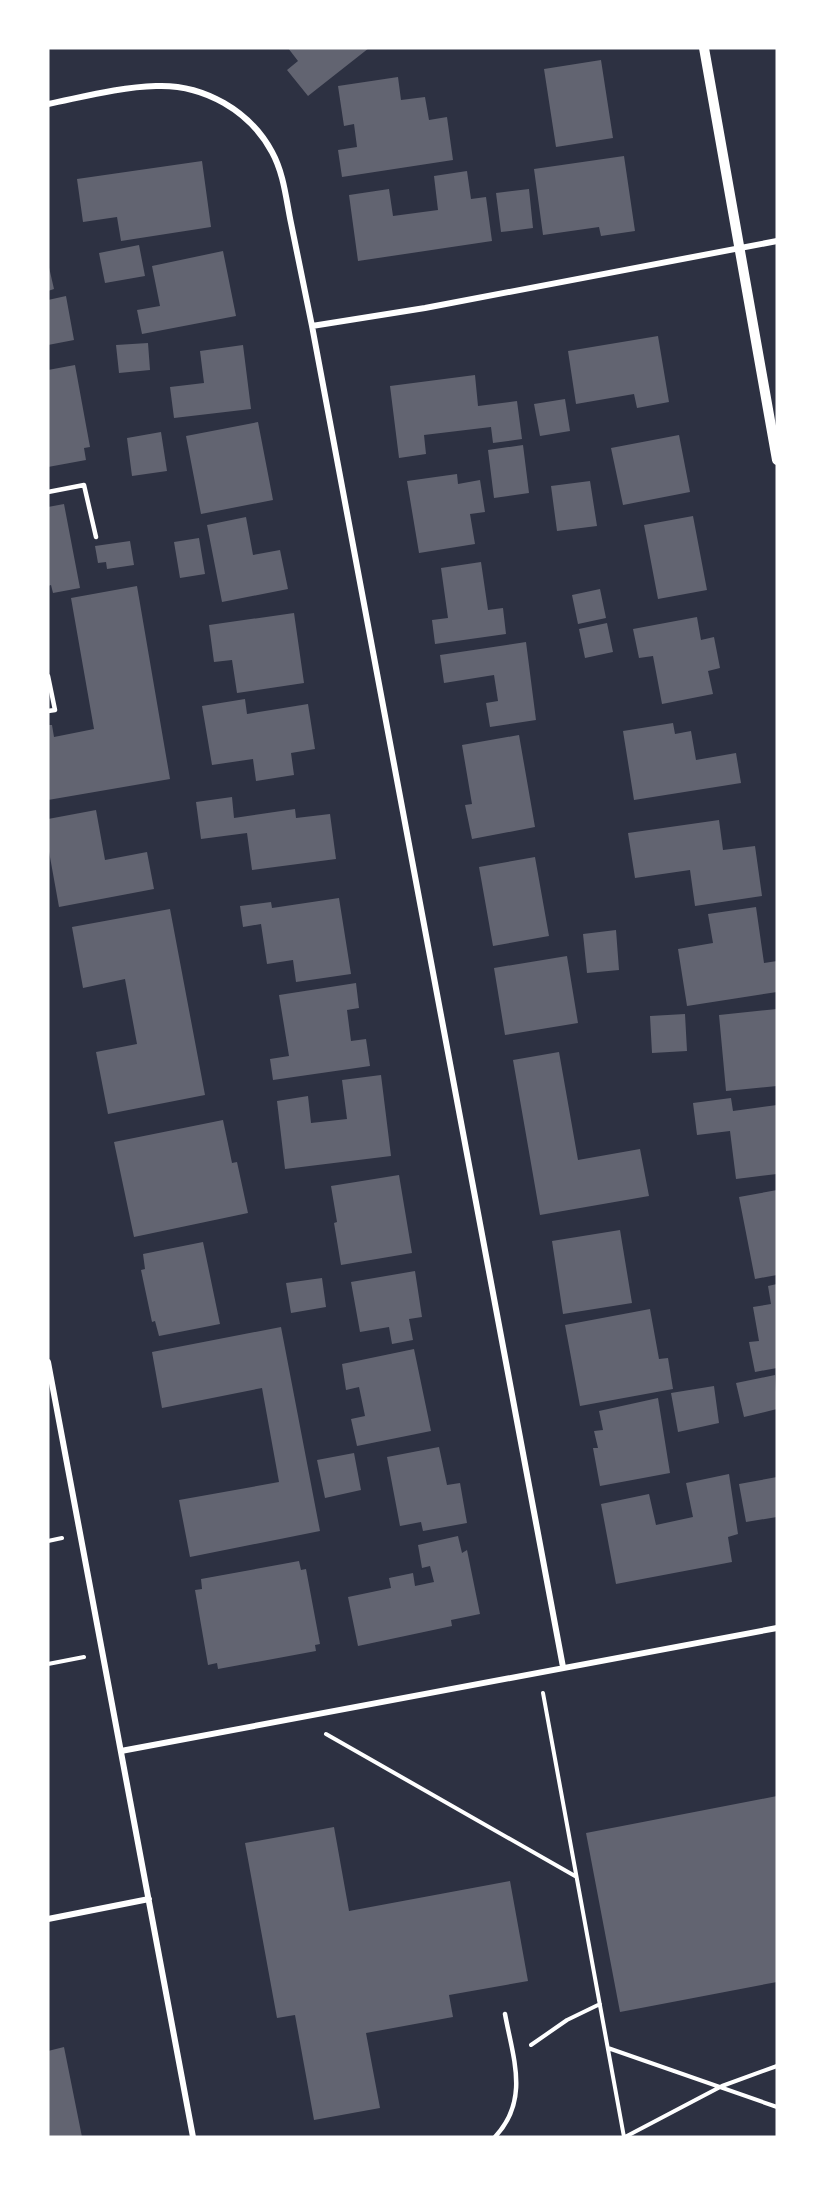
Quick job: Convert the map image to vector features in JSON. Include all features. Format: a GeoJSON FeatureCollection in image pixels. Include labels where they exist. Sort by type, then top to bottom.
{"type":"FeatureCollection","features":[{"type":"Feature","properties":{"kind":"street"},"geometry":{"type":"LineString","coordinates":[[704,48],[777,460]]}},
{"type":"Feature","properties":{"kind":"street"},"geometry":{"type":"LineString","coordinates":[[48,104],[120,90],[158,86],[197,91],[215,97],[236,111],[259,132],[273,154],[282,177],[312,326],[563,1667]]}},
{"type":"Feature","properties":{"kind":"street"},"geometry":{"type":"LineString","coordinates":[[312,326],[425,308],[777,241]]}},
{"type":"Feature","properties":{"kind":"street"},"geometry":{"type":"LineString","coordinates":[[48,1362],[193,2137]]}},
{"type":"Feature","properties":{"kind":"street"},"geometry":{"type":"LineString","coordinates":[[121,1751],[777,1628]]}},
{"type":"Feature","properties":{"kind":"street"},"geometry":{"type":"LineString","coordinates":[[48,1919],[149,1899]]}},
{"type":"Feature","properties":{"kind":"lane"},"geometry":{"type":"LineString","coordinates":[[48,492],[84,485],[96,537]]}},
{"type":"Feature","properties":{"kind":"lane"},"geometry":{"type":"LineString","coordinates":[[48,676],[55,710],[48,711]]}},
{"type":"Feature","properties":{"kind":"lane"},"geometry":{"type":"LineString","coordinates":[[495,2137],[503,2128],[514,2106],[518,2083],[505,2014]]}},
{"type":"Feature","properties":{"kind":"path"},"geometry":{"type":"LineString","coordinates":[[48,1664],[102,1653]]}},
{"type":"Feature","properties":{"kind":"path"},"geometry":{"type":"LineString","coordinates":[[539,1672],[625,2137],[722,2086],[777,2066]]}},
{"type":"Feature","properties":{"kind":"path"},"geometry":{"type":"LineString","coordinates":[[297,1717],[576,1876]]}},
{"type":"Feature","properties":{"kind":"path"},"geometry":{"type":"LineString","coordinates":[[514,2061],[537,2040],[559,2025],[600,2004]]}},
{"type":"Feature","properties":{"kind":"path"},"geometry":{"type":"LineString","coordinates":[[608,2048],[777,2107]]}},
{"type":"Feature","properties":{"kind":"building"},"geometry":{"type":"Polygon","coordinates":[[[288,48],[369,48],[308,96],[287,70],[298,61],[288,48]]]}},
{"type":"Feature","properties":{"kind":"building"},"geometry":{"type":"Polygon","coordinates":[[[601,60],[613,138],[556,147],[544,69],[601,60]]]}},
{"type":"Feature","properties":{"kind":"building"},"geometry":{"type":"Polygon","coordinates":[[[398,77],[401,100],[425,97],[429,120],[447,117],[453,160],[342,177],[338,150],[357,147],[354,124],[344,126],[338,86],[398,77]]]}},
{"type":"Feature","properties":{"kind":"building"},"geometry":{"type":"Polygon","coordinates":[[[624,156],[635,231],[601,236],[599,227],[543,235],[534,169],[624,156]]]}},
{"type":"Feature","properties":{"kind":"building"},"geometry":{"type":"Polygon","coordinates":[[[202,161],[211,227],[121,241],[117,217],[83,222],[77,179],[202,161]]]}},
{"type":"Feature","properties":{"kind":"building"},"geometry":{"type":"Polygon","coordinates":[[[467,171],[471,199],[486,197],[492,241],[358,261],[349,195],[389,189],[393,216],[438,210],[434,176],[467,171]]]}},
{"type":"Feature","properties":{"kind":"building"},"geometry":{"type":"Polygon","coordinates":[[[529,189],[533,228],[501,232],[496,193],[529,189]]]}},
{"type":"Feature","properties":{"kind":"building"},"geometry":{"type":"Polygon","coordinates":[[[139,245],[145,276],[105,283],[99,253],[139,245]]]}},
{"type":"Feature","properties":{"kind":"building"},"geometry":{"type":"Polygon","coordinates":[[[223,251],[236,316],[142,334],[137,310],[160,306],[152,266],[223,251]]]}},
{"type":"Feature","properties":{"kind":"building"},"geometry":{"type":"Polygon","coordinates":[[[48,263],[54,289],[48,291],[48,263]]]}},
{"type":"Feature","properties":{"kind":"building"},"geometry":{"type":"Polygon","coordinates":[[[66,296],[74,340],[48,345],[48,300],[66,296]]]}},
{"type":"Feature","properties":{"kind":"building"},"geometry":{"type":"Polygon","coordinates":[[[658,336],[669,402],[637,408],[634,394],[576,404],[568,351],[658,336]]]}},
{"type":"Feature","properties":{"kind":"building"},"geometry":{"type":"Polygon","coordinates":[[[148,343],[150,370],[119,373],[116,345],[148,343]]]}},
{"type":"Feature","properties":{"kind":"building"},"geometry":{"type":"Polygon","coordinates":[[[243,345],[251,409],[174,418],[170,387],[204,383],[200,351],[243,345]]]}},
{"type":"Feature","properties":{"kind":"building"},"geometry":{"type":"Polygon","coordinates":[[[75,365],[90,447],[84,448],[86,460],[48,467],[48,370],[75,365]]]}},
{"type":"Feature","properties":{"kind":"building"},"geometry":{"type":"Polygon","coordinates":[[[475,375],[478,406],[517,401],[522,439],[493,443],[491,427],[424,435],[426,454],[399,458],[390,386],[475,375]]]}},
{"type":"Feature","properties":{"kind":"building"},"geometry":{"type":"Polygon","coordinates":[[[565,399],[570,431],[540,436],[534,404],[565,399]]]}},
{"type":"Feature","properties":{"kind":"building"},"geometry":{"type":"Polygon","coordinates":[[[258,422],[273,500],[201,514],[186,436],[258,422]]]}},
{"type":"Feature","properties":{"kind":"building"},"geometry":{"type":"Polygon","coordinates":[[[161,432],[167,471],[132,476],[127,438],[161,432]]]}},
{"type":"Feature","properties":{"kind":"building"},"geometry":{"type":"Polygon","coordinates":[[[679,435],[690,492],[623,505],[611,448],[679,435]]]}},
{"type":"Feature","properties":{"kind":"building"},"geometry":{"type":"Polygon","coordinates":[[[523,445],[529,493],[494,498],[488,450],[523,445]]]}},
{"type":"Feature","properties":{"kind":"building"},"geometry":{"type":"Polygon","coordinates":[[[457,474],[458,484],[480,480],[485,512],[470,514],[475,544],[419,553],[407,481],[457,474]]]}},
{"type":"Feature","properties":{"kind":"building"},"geometry":{"type":"Polygon","coordinates":[[[590,481],[597,526],[557,531],[551,486],[590,481]]]}},
{"type":"Feature","properties":{"kind":"building"},"geometry":{"type":"Polygon","coordinates":[[[64,504],[80,588],[53,593],[51,585],[48,586],[48,507],[64,504]]]}},
{"type":"Feature","properties":{"kind":"building"},"geometry":{"type":"Polygon","coordinates":[[[693,516],[707,590],[658,599],[644,525],[693,516]]]}},
{"type":"Feature","properties":{"kind":"building"},"geometry":{"type":"Polygon","coordinates":[[[246,517],[253,555],[280,550],[288,589],[222,602],[207,525],[246,517]]]}},
{"type":"Feature","properties":{"kind":"building"},"geometry":{"type":"Polygon","coordinates":[[[199,538],[205,574],[180,578],[174,542],[199,538]]]}},
{"type":"Feature","properties":{"kind":"building"},"geometry":{"type":"Polygon","coordinates":[[[130,541],[134,565],[107,569],[106,562],[98,563],[95,546],[130,541]]]}},
{"type":"Feature","properties":{"kind":"building"},"geometry":{"type":"Polygon","coordinates":[[[481,562],[488,610],[503,608],[506,634],[435,644],[432,620],[448,618],[441,568],[481,562]]]}},
{"type":"Feature","properties":{"kind":"building"},"geometry":{"type":"Polygon","coordinates":[[[137,586],[170,779],[48,800],[48,725],[52,725],[54,737],[94,729],[71,598],[137,586]]]}},
{"type":"Feature","properties":{"kind":"building"},"geometry":{"type":"Polygon","coordinates":[[[600,589],[606,618],[578,624],[572,595],[600,589]]]}},
{"type":"Feature","properties":{"kind":"building"},"geometry":{"type":"Polygon","coordinates":[[[294,613],[304,683],[237,693],[232,660],[214,662],[209,625],[294,613]]]}},
{"type":"Feature","properties":{"kind":"building"},"geometry":{"type":"Polygon","coordinates":[[[697,617],[701,640],[714,637],[720,668],[708,671],[713,694],[662,704],[653,656],[639,658],[633,629],[697,617]]]}},
{"type":"Feature","properties":{"kind":"building"},"geometry":{"type":"Polygon","coordinates":[[[607,623],[613,652],[585,658],[579,629],[607,623]]]}},
{"type":"Feature","properties":{"kind":"building"},"geometry":{"type":"Polygon","coordinates":[[[526,642],[536,720],[490,727],[486,703],[498,701],[494,675],[444,683],[440,655],[526,642]]]}},
{"type":"Feature","properties":{"kind":"building"},"geometry":{"type":"Polygon","coordinates":[[[245,699],[247,714],[308,704],[315,749],[291,753],[294,775],[256,781],[253,759],[212,765],[202,706],[245,699]]]}},
{"type":"Feature","properties":{"kind":"building"},"geometry":{"type":"Polygon","coordinates":[[[673,723],[675,734],[691,731],[696,760],[736,753],[741,783],[634,800],[623,731],[673,723]]]}},
{"type":"Feature","properties":{"kind":"building"},"geometry":{"type":"Polygon","coordinates":[[[519,735],[535,827],[472,839],[465,805],[472,804],[462,745],[519,735]]]}},
{"type":"Feature","properties":{"kind":"building"},"geometry":{"type":"Polygon","coordinates":[[[232,797],[234,818],[295,809],[296,818],[330,814],[336,859],[252,870],[247,833],[201,839],[196,802],[232,797]]]}},
{"type":"Feature","properties":{"kind":"building"},"geometry":{"type":"Polygon","coordinates":[[[96,810],[105,860],[147,852],[154,889],[59,907],[48,846],[48,819],[96,810]]]}},
{"type":"Feature","properties":{"kind":"building"},"geometry":{"type":"Polygon","coordinates":[[[719,820],[723,850],[755,846],[762,896],[695,906],[690,870],[635,878],[628,833],[719,820]]]}},
{"type":"Feature","properties":{"kind":"building"},"geometry":{"type":"Polygon","coordinates":[[[535,857],[549,936],[493,946],[479,867],[535,857]]]}},
{"type":"Feature","properties":{"kind":"building"},"geometry":{"type":"Polygon","coordinates":[[[339,898],[351,974],[296,982],[293,960],[267,964],[261,924],[243,927],[240,906],[271,902],[272,908],[339,898]]]}},
{"type":"Feature","properties":{"kind":"building"},"geometry":{"type":"Polygon","coordinates":[[[756,907],[764,963],[777,961],[777,992],[687,1006],[678,949],[713,943],[708,914],[756,907]]]}},
{"type":"Feature","properties":{"kind":"building"},"geometry":{"type":"Polygon","coordinates":[[[170,909],[205,1095],[108,1114],[96,1052],[137,1044],[125,979],[83,988],[72,927],[170,909]]]}},
{"type":"Feature","properties":{"kind":"building"},"geometry":{"type":"Polygon","coordinates":[[[616,930],[619,970],[587,973],[583,934],[616,930]]]}},
{"type":"Feature","properties":{"kind":"building"},"geometry":{"type":"Polygon","coordinates":[[[567,956],[578,1023],[505,1035],[494,968],[567,956]]]}},
{"type":"Feature","properties":{"kind":"building"},"geometry":{"type":"Polygon","coordinates":[[[356,983],[359,1008],[347,1010],[351,1041],[366,1039],[370,1066],[273,1080],[270,1059],[289,1056],[279,995],[356,983]]]}},
{"type":"Feature","properties":{"kind":"building"},"geometry":{"type":"Polygon","coordinates":[[[777,1009],[777,1086],[726,1091],[719,1015],[777,1009]]]}},
{"type":"Feature","properties":{"kind":"building"},"geometry":{"type":"Polygon","coordinates":[[[685,1014],[687,1051],[652,1053],[650,1016],[685,1014]]]}},
{"type":"Feature","properties":{"kind":"building"},"geometry":{"type":"Polygon","coordinates":[[[559,1052],[578,1160],[640,1149],[649,1196],[540,1215],[513,1060],[559,1052]]]}},
{"type":"Feature","properties":{"kind":"building"},"geometry":{"type":"Polygon","coordinates":[[[381,1075],[391,1156],[285,1169],[277,1101],[308,1096],[311,1123],[347,1119],[342,1080],[381,1075]]]}},
{"type":"Feature","properties":{"kind":"building"},"geometry":{"type":"Polygon","coordinates":[[[731,1098],[733,1111],[777,1105],[777,1174],[736,1179],[730,1131],[697,1135],[693,1103],[731,1098]]]}},
{"type":"Feature","properties":{"kind":"building"},"geometry":{"type":"Polygon","coordinates":[[[223,1120],[232,1163],[237,1162],[248,1213],[134,1237],[114,1142],[223,1120]]]}},
{"type":"Feature","properties":{"kind":"building"},"geometry":{"type":"Polygon","coordinates":[[[399,1175],[412,1253],[341,1265],[331,1186],[399,1175]]]}},
{"type":"Feature","properties":{"kind":"building"},"geometry":{"type":"Polygon","coordinates":[[[777,1190],[777,1275],[755,1279],[739,1197],[777,1190]]]}},
{"type":"Feature","properties":{"kind":"building"},"geometry":{"type":"Polygon","coordinates":[[[620,1230],[632,1303],[563,1314],[552,1241],[620,1230]]]}},
{"type":"Feature","properties":{"kind":"building"},"geometry":{"type":"Polygon","coordinates":[[[203,1242],[220,1324],[159,1336],[155,1321],[152,1322],[141,1270],[145,1269],[143,1254],[203,1242]]]}},
{"type":"Feature","properties":{"kind":"building"},"geometry":{"type":"Polygon","coordinates":[[[415,1271],[422,1317],[409,1319],[413,1340],[392,1344],[389,1327],[360,1332],[351,1282],[415,1271]]]}},
{"type":"Feature","properties":{"kind":"building"},"geometry":{"type":"Polygon","coordinates":[[[322,1278],[326,1307],[291,1313],[286,1283],[322,1278]]]}},
{"type":"Feature","properties":{"kind":"building"},"geometry":{"type":"Polygon","coordinates":[[[777,1284],[777,1368],[755,1372],[749,1342],[759,1341],[753,1307],[771,1304],[768,1286],[777,1284]]]}},
{"type":"Feature","properties":{"kind":"building"},"geometry":{"type":"Polygon","coordinates":[[[650,1309],[659,1359],[668,1358],[673,1389],[580,1406],[565,1325],[650,1309]]]}},
{"type":"Feature","properties":{"kind":"building"},"geometry":{"type":"Polygon","coordinates":[[[281,1327],[320,1531],[190,1557],[179,1500],[279,1482],[262,1388],[162,1408],[152,1352],[281,1327]]]}},
{"type":"Feature","properties":{"kind":"building"},"geometry":{"type":"Polygon","coordinates":[[[414,1349],[431,1431],[357,1446],[351,1419],[365,1416],[359,1387],[346,1390],[342,1364],[414,1349]]]}},
{"type":"Feature","properties":{"kind":"building"},"geometry":{"type":"Polygon","coordinates":[[[775,1375],[777,1409],[744,1417],[736,1383],[775,1375]]]}},
{"type":"Feature","properties":{"kind":"building"},"geometry":{"type":"Polygon","coordinates":[[[714,1386],[719,1423],[678,1432],[671,1393],[714,1386]]]}},
{"type":"Feature","properties":{"kind":"building"},"geometry":{"type":"Polygon","coordinates":[[[658,1398],[670,1473],[600,1486],[593,1448],[598,1448],[594,1431],[603,1430],[599,1411],[658,1398]]]}},
{"type":"Feature","properties":{"kind":"building"},"geometry":{"type":"Polygon","coordinates":[[[439,1447],[447,1485],[460,1483],[467,1523],[423,1531],[421,1522],[400,1526],[387,1457],[439,1447]]]}},
{"type":"Feature","properties":{"kind":"building"},"geometry":{"type":"Polygon","coordinates":[[[354,1453],[361,1490],[325,1498],[317,1460],[354,1453]]]}},
{"type":"Feature","properties":{"kind":"building"},"geometry":{"type":"Polygon","coordinates":[[[729,1474],[738,1534],[728,1537],[732,1562],[616,1584],[601,1504],[649,1494],[656,1525],[693,1517],[686,1483],[729,1474]]]}},
{"type":"Feature","properties":{"kind":"building"},"geometry":{"type":"Polygon","coordinates":[[[777,1477],[777,1517],[746,1522],[739,1484],[777,1477]]]}},
{"type":"Feature","properties":{"kind":"building"},"geometry":{"type":"Polygon","coordinates":[[[458,1536],[462,1553],[467,1550],[480,1614],[451,1620],[452,1626],[358,1646],[348,1597],[391,1588],[389,1578],[413,1573],[415,1586],[434,1582],[430,1566],[422,1568],[418,1545],[458,1536]]]}},
{"type":"Feature","properties":{"kind":"building"},"geometry":{"type":"Polygon","coordinates":[[[299,1561],[301,1570],[306,1569],[320,1644],[315,1645],[316,1651],[218,1669],[217,1663],[208,1665],[195,1590],[202,1589],[201,1579],[299,1561]]]}},
{"type":"Feature","properties":{"kind":"building"},"geometry":{"type":"Polygon","coordinates":[[[777,1796],[777,1982],[620,2012],[586,1833],[777,1796]]]}},
{"type":"Feature","properties":{"kind":"building"},"geometry":{"type":"Polygon","coordinates":[[[334,1827],[349,1911],[510,1881],[528,1981],[449,1995],[453,2017],[366,2033],[380,2108],[314,2120],[295,2015],[277,2018],[245,1843],[334,1827]]]}},
{"type":"Feature","properties":{"kind":"building"},"geometry":{"type":"Polygon","coordinates":[[[64,2047],[82,2137],[48,2137],[48,2051],[64,2047]]]}}]}
